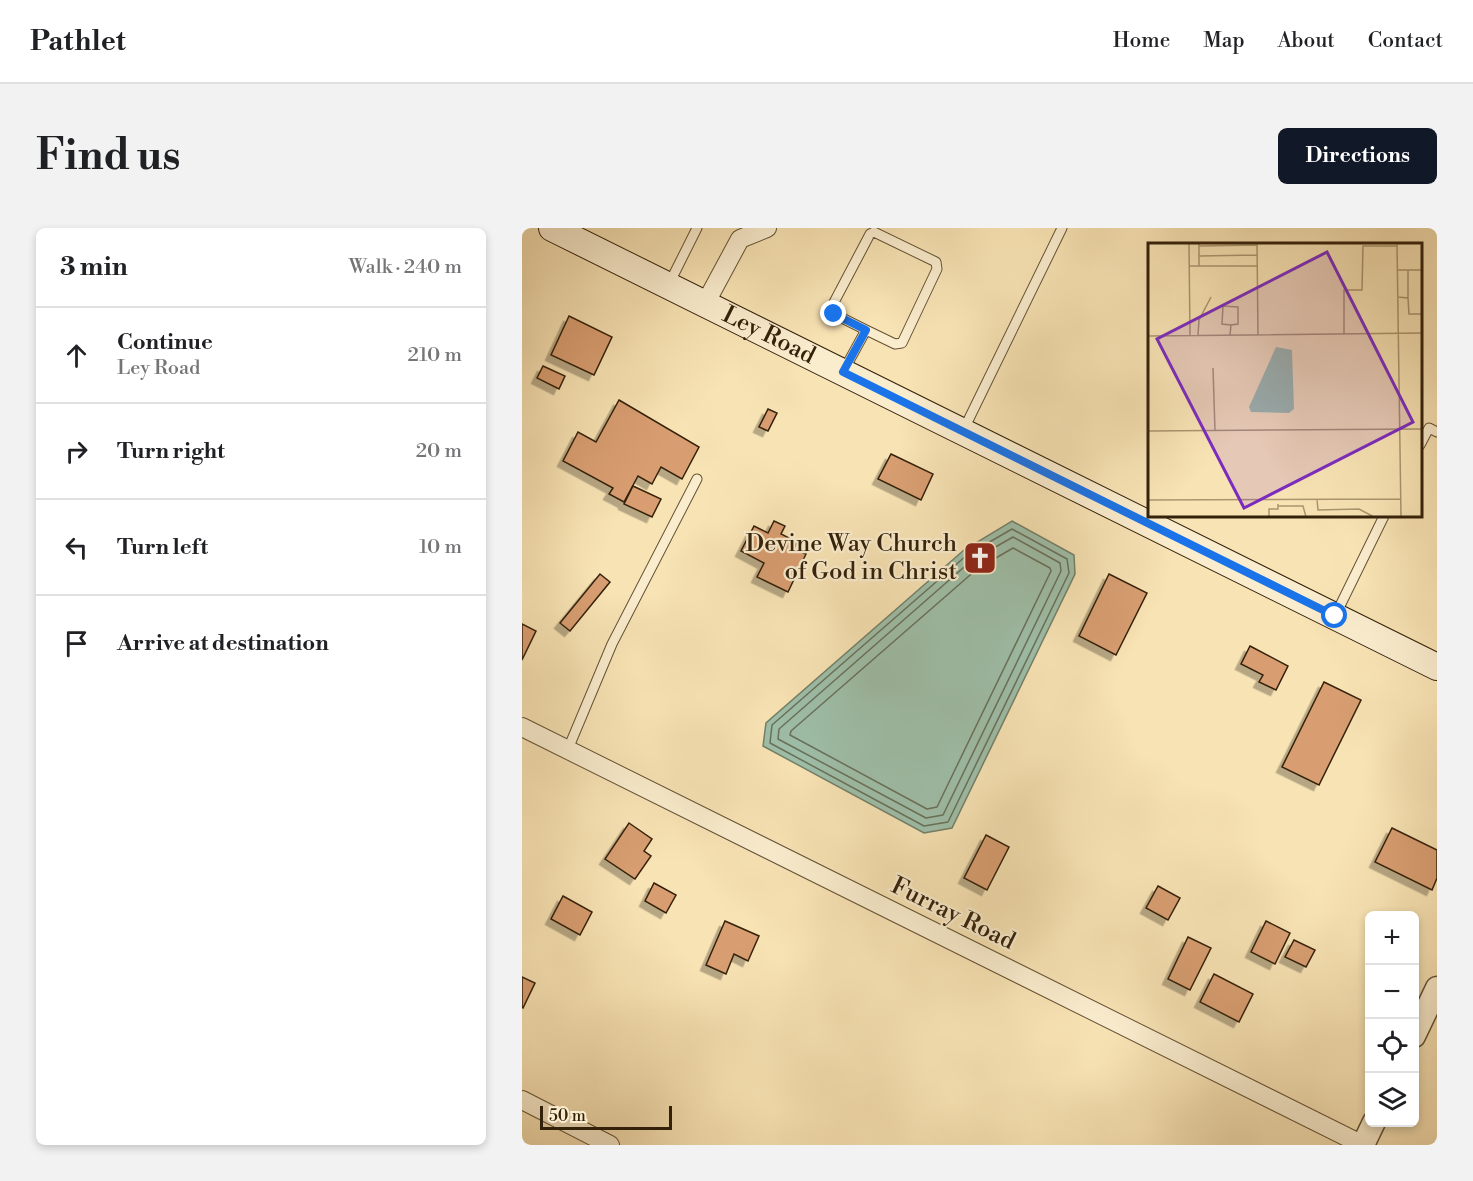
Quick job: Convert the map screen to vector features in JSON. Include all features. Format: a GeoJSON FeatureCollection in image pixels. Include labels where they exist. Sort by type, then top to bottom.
{"type":"FeatureCollection","features":[{"type":"Feature","properties":{"kind":"main road","name":"Ley Road"},"geometry":{"type":"LineString","coordinates":[[552,228],[1437,667]]}},
{"type":"Feature","properties":{"kind":"street"},"geometry":{"type":"LineString","coordinates":[[705,304],[740,239],[767,228]]}},
{"type":"Feature","properties":{"kind":"street","name":"Furray Road"},"geometry":{"type":"LineString","coordinates":[[522,727],[1363,1145]]}},
{"type":"Feature","properties":{"kind":"street"},"geometry":{"type":"LineString","coordinates":[[1419,1026],[1437,988]]}},
{"type":"Feature","properties":{"kind":"street"},"geometry":{"type":"LineString","coordinates":[[522,1100],[610,1145]]}},
{"type":"Feature","properties":{"kind":"street"},"geometry":{"type":"LineString","coordinates":[[1363,1145],[1372,1127]]}},
{"type":"Feature","properties":{"kind":"lane"},"geometry":{"type":"LineString","coordinates":[[668,286],[697,228]]}},
{"type":"Feature","properties":{"kind":"lane"},"geometry":{"type":"LineString","coordinates":[[962,432],[1062,228]]}},
{"type":"Feature","properties":{"kind":"lane"},"geometry":{"type":"LineString","coordinates":[[874,232],[936,262],[938,266],[902,342],[896,344],[866,330],[834,314],[831,308],[870,234],[874,232]]}},
{"type":"Feature","properties":{"kind":"lane"},"geometry":{"type":"LineString","coordinates":[[843,372],[866,330]]}},
{"type":"Feature","properties":{"kind":"lane"},"geometry":{"type":"LineString","coordinates":[[1422,441],[1429,428],[1437,432]]}},
{"type":"Feature","properties":{"kind":"lane"},"geometry":{"type":"LineString","coordinates":[[568,750],[612,644],[697,479]]}},
{"type":"Feature","properties":{"kind":"lane"},"geometry":{"type":"LineString","coordinates":[[1335,616],[1383,518]]}},
{"type":"Feature","properties":{"kind":"water"},"geometry":{"type":"Polygon","coordinates":[[[1012,521],[1074,555],[1075,574],[952,828],[924,833],[763,746],[766,723],[964,550],[1012,521]]]}},
{"type":"Feature","properties":{"kind":"building"},"geometry":{"type":"Polygon","coordinates":[[[569,316],[612,337],[594,375],[551,355],[569,316]]]}},
{"type":"Feature","properties":{"kind":"building"},"geometry":{"type":"Polygon","coordinates":[[[543,366],[565,376],[559,389],[537,378],[543,366]]]}},
{"type":"Feature","properties":{"kind":"building"},"geometry":{"type":"Polygon","coordinates":[[[619,400],[699,447],[682,479],[661,467],[652,484],[638,476],[624,502],[609,494],[613,488],[563,461],[578,432],[596,442],[619,400]]]}},
{"type":"Feature","properties":{"kind":"building"},"geometry":{"type":"Polygon","coordinates":[[[768,409],[777,413],[768,431],[759,427],[768,409]]]}},
{"type":"Feature","properties":{"kind":"building"},"geometry":{"type":"Polygon","coordinates":[[[891,454],[933,474],[921,500],[878,479],[891,454]]]}},
{"type":"Feature","properties":{"kind":"building"},"geometry":{"type":"Polygon","coordinates":[[[633,486],[661,499],[652,517],[624,504],[633,486]]]}},
{"type":"Feature","properties":{"kind":"building"},"geometry":{"type":"Polygon","coordinates":[[[774,521],[785,526],[781,534],[797,542],[794,549],[806,554],[788,592],[757,577],[764,563],[741,551],[754,526],[768,533],[774,521]]]}},
{"type":"Feature","properties":{"kind":"building"},"geometry":{"type":"Polygon","coordinates":[[[600,574],[610,582],[570,631],[560,623],[600,574]]]}},
{"type":"Feature","properties":{"kind":"building"},"geometry":{"type":"Polygon","coordinates":[[[1109,574],[1147,593],[1116,655],[1079,636],[1109,574]]]}},
{"type":"Feature","properties":{"kind":"building"},"geometry":{"type":"Polygon","coordinates":[[[522,624],[536,631],[522,660],[522,624]]]}},
{"type":"Feature","properties":{"kind":"building"},"geometry":{"type":"Polygon","coordinates":[[[1250,646],[1288,666],[1276,690],[1259,682],[1263,675],[1241,664],[1250,646]]]}},
{"type":"Feature","properties":{"kind":"building"},"geometry":{"type":"Polygon","coordinates":[[[1324,682],[1361,700],[1319,785],[1282,767],[1324,682]]]}},
{"type":"Feature","properties":{"kind":"building"},"geometry":{"type":"Polygon","coordinates":[[[629,823],[652,839],[644,851],[651,856],[635,879],[605,859],[629,823]]]}},
{"type":"Feature","properties":{"kind":"building"},"geometry":{"type":"Polygon","coordinates":[[[1392,828],[1437,850],[1437,878],[1432,890],[1375,862],[1392,828]]]}},
{"type":"Feature","properties":{"kind":"building"},"geometry":{"type":"Polygon","coordinates":[[[986,835],[1009,847],[987,890],[964,878],[986,835]]]}},
{"type":"Feature","properties":{"kind":"building"},"geometry":{"type":"Polygon","coordinates":[[[654,883],[676,895],[666,913],[645,901],[654,883]]]}},
{"type":"Feature","properties":{"kind":"building"},"geometry":{"type":"Polygon","coordinates":[[[1158,886],[1180,898],[1168,920],[1146,908],[1158,886]]]}},
{"type":"Feature","properties":{"kind":"building"},"geometry":{"type":"Polygon","coordinates":[[[563,896],[592,912],[580,935],[551,919],[563,896]]]}},
{"type":"Feature","properties":{"kind":"building"},"geometry":{"type":"Polygon","coordinates":[[[725,921],[759,936],[748,961],[734,954],[726,974],[706,965],[725,921]]]}},
{"type":"Feature","properties":{"kind":"building"},"geometry":{"type":"Polygon","coordinates":[[[1266,921],[1290,933],[1275,964],[1251,952],[1266,921]]]}},
{"type":"Feature","properties":{"kind":"building"},"geometry":{"type":"Polygon","coordinates":[[[1188,937],[1211,948],[1190,990],[1168,979],[1188,937]]]}},
{"type":"Feature","properties":{"kind":"building"},"geometry":{"type":"Polygon","coordinates":[[[1294,940],[1315,950],[1306,967],[1285,957],[1294,940]]]}},
{"type":"Feature","properties":{"kind":"building"},"geometry":{"type":"Polygon","coordinates":[[[1214,974],[1253,994],[1239,1022],[1200,1002],[1214,974]]]}},
{"type":"Feature","properties":{"kind":"building"},"geometry":{"type":"Polygon","coordinates":[[[522,977],[535,983],[523,1008],[522,1007],[522,977]]]}},
{"type":"Feature","properties":{"kind":"place","name":"Devine Way Church of God in Christ"},"geometry":{"type":"Point","coordinates":[980,558]}},
{"type":"Feature","properties":{"kind":"route"},"geometry":{"type":"LineString","coordinates":[[834,314],[866,330],[843,372],[1335,616]]}}]}
